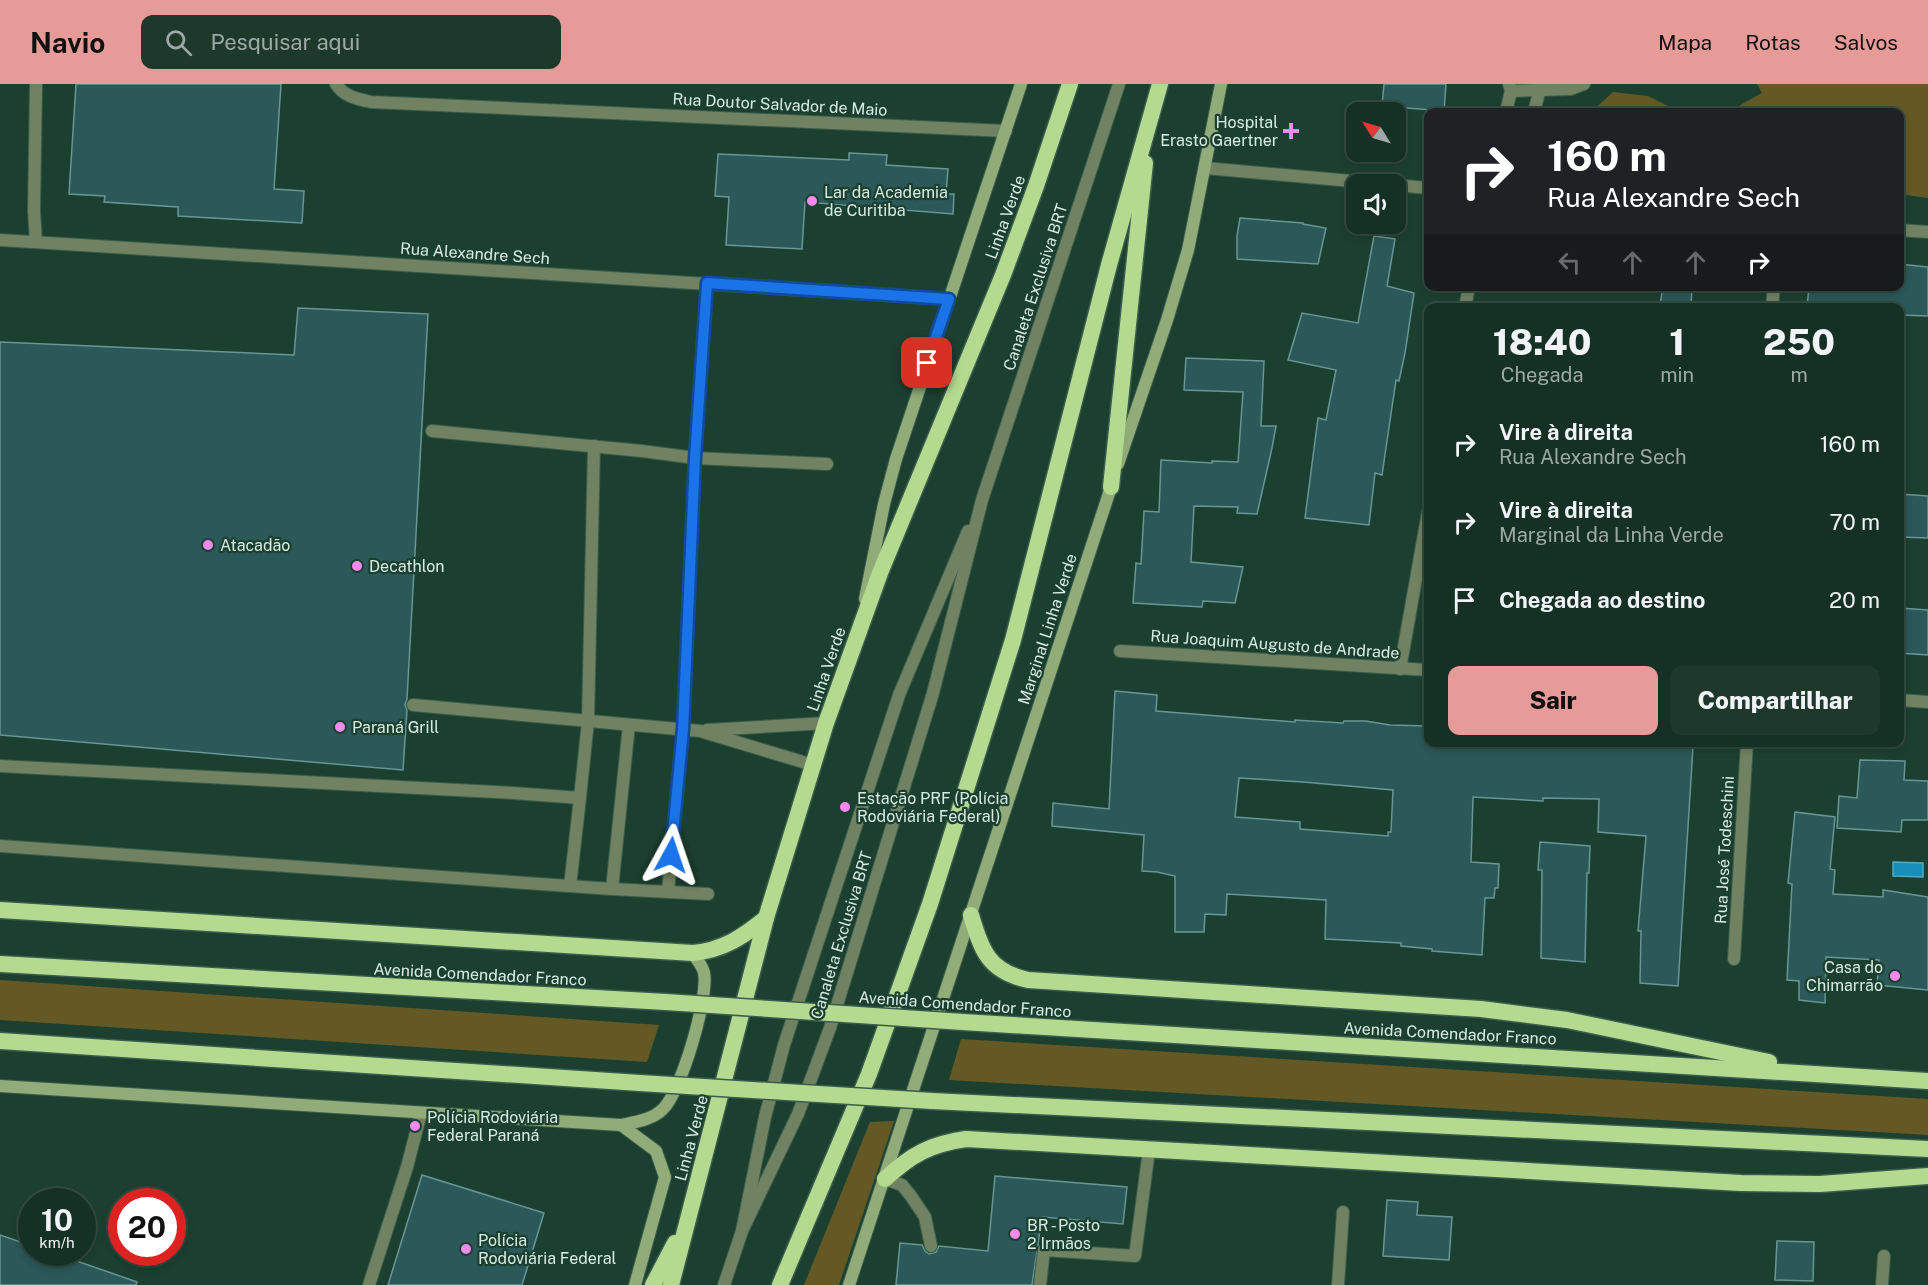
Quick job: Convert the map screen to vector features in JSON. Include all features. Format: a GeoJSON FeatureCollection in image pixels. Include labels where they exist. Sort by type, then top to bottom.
{"type":"FeatureCollection","features":[{"type":"Feature","properties":{"kind":"highway","name":"Linha Verde"},"geometry":{"type":"LineString","coordinates":[[671,1285],[766,918],[826,723],[857,634],[902,519],[1003,275],[1070,84]]}},
{"type":"Feature","properties":{"kind":"highway"},"geometry":{"type":"LineString","coordinates":[[780,1285],[869,1074],[930,904],[1016,629],[1109,265],[1160,84]]}},
{"type":"Feature","properties":{"kind":"highway"},"geometry":{"type":"LineString","coordinates":[[1111,487],[1150,119]]}},
{"type":"Feature","properties":{"kind":"highway"},"geometry":{"type":"LineString","coordinates":[[0,910],[693,953],[709,951],[739,940],[766,918]]}},
{"type":"Feature","properties":{"kind":"highway"},"geometry":{"type":"LineString","coordinates":[[971,915],[981,945],[992,962],[1012,976],[1028,980],[1443,1005],[1529,1014],[1829,1075]]}},
{"type":"Feature","properties":{"kind":"highway","name":"Avenida Comendador Franco"},"geometry":{"type":"LineString","coordinates":[[0,964],[666,1002],[1928,1081]]}},
{"type":"Feature","properties":{"kind":"highway"},"geometry":{"type":"LineString","coordinates":[[0,1041],[932,1101],[1928,1149]]}},
{"type":"Feature","properties":{"kind":"highway"},"geometry":{"type":"LineString","coordinates":[[885,1179],[906,1160],[926,1149],[944,1142],[966,1139],[1742,1184],[1820,1184],[1928,1176]]}},
{"type":"Feature","properties":{"kind":"highway"},"geometry":{"type":"LineString","coordinates":[[653,1285],[689,1218]]}},
{"type":"Feature","properties":{"kind":"main road"},"geometry":{"type":"LineString","coordinates":[[857,634],[884,504],[896,459],[1022,84]]}},
{"type":"Feature","properties":{"kind":"main road","name":"Marginal Linha Verde"},"geometry":{"type":"LineString","coordinates":[[849,1285],[1179,282],[1221,84]]}},
{"type":"Feature","properties":{"kind":"main road"},"geometry":{"type":"LineString","coordinates":[[0,1086],[621,1125],[649,1119],[659,1113],[666,1107],[681,1078],[699,1017],[705,981],[704,971],[693,953]]}},
{"type":"Feature","properties":{"kind":"main road"},"geometry":{"type":"LineString","coordinates":[[621,1125],[656,1151],[665,1178],[635,1285]]}},
{"type":"Feature","properties":{"kind":"street"},"geometry":{"type":"LineString","coordinates":[[36,84],[34,211],[36,242]]}},
{"type":"Feature","properties":{"kind":"street","name":"Canaleta Exclusiva BRT"},"geometry":{"type":"LineString","coordinates":[[724,1285],[742,1232],[798,1114],[830,1028],[933,693],[982,500],[1119,84]]}},
{"type":"Feature","properties":{"kind":"street"},"geometry":{"type":"LineString","coordinates":[[1507,108],[1510,88],[1571,89],[1584,84]]}},
{"type":"Feature","properties":{"kind":"street","name":"Rua Doutor Salvador de Maio"},"geometry":{"type":"LineString","coordinates":[[337,87],[354,98],[371,102],[1006,131]]}},
{"type":"Feature","properties":{"kind":"street"},"geometry":{"type":"LineString","coordinates":[[1535,108],[1540,88]]}},
{"type":"Feature","properties":{"kind":"street"},"geometry":{"type":"LineString","coordinates":[[1205,168],[1346,181]]}},
{"type":"Feature","properties":{"kind":"street"},"geometry":{"type":"LineString","coordinates":[[1406,186],[1424,188]]}},
{"type":"Feature","properties":{"kind":"street"},"geometry":{"type":"LineString","coordinates":[[1904,230],[1928,232]]}},
{"type":"Feature","properties":{"kind":"street","name":"Rua Alexandre Sech"},"geometry":{"type":"LineString","coordinates":[[0,240],[949,299]]}},
{"type":"Feature","properties":{"kind":"street"},"geometry":{"type":"LineString","coordinates":[[668,892],[683,729],[695,458],[707,283]]}},
{"type":"Feature","properties":{"kind":"street"},"geometry":{"type":"LineString","coordinates":[[432,431],[695,458],[827,464]]}},
{"type":"Feature","properties":{"kind":"street"},"geometry":{"type":"LineString","coordinates":[[570,886],[588,721],[594,446]]}},
{"type":"Feature","properties":{"kind":"street","name":"Canaleta Exclusiva BRT"},"geometry":{"type":"LineString","coordinates":[[742,1232],[776,1073],[859,814],[907,673],[982,500]]}},
{"type":"Feature","properties":{"kind":"street"},"geometry":{"type":"LineString","coordinates":[[1400,669],[1423,571]]}},
{"type":"Feature","properties":{"kind":"street","name":"Rua Joaquim Augusto de Andrade"},"geometry":{"type":"LineString","coordinates":[[1120,651],[1424,670]]}},
{"type":"Feature","properties":{"kind":"street"},"geometry":{"type":"LineString","coordinates":[[1904,700],[1928,702]]}},
{"type":"Feature","properties":{"kind":"street"},"geometry":{"type":"LineString","coordinates":[[413,705],[700,731],[813,765]]}},
{"type":"Feature","properties":{"kind":"street"},"geometry":{"type":"LineString","coordinates":[[700,731],[826,723]]}},
{"type":"Feature","properties":{"kind":"street"},"geometry":{"type":"LineString","coordinates":[[612,889],[629,725]]}},
{"type":"Feature","properties":{"kind":"street","name":"Rua José Todeschini"},"geometry":{"type":"LineString","coordinates":[[1734,959],[1747,747]]}},
{"type":"Feature","properties":{"kind":"street"},"geometry":{"type":"LineString","coordinates":[[0,766],[580,798]]}},
{"type":"Feature","properties":{"kind":"street"},"geometry":{"type":"LineString","coordinates":[[0,846],[708,894]]}},
{"type":"Feature","properties":{"kind":"street"},"geometry":{"type":"LineString","coordinates":[[369,1285],[407,1167],[421,1113]]}},
{"type":"Feature","properties":{"kind":"street"},"geometry":{"type":"LineString","coordinates":[[1040,1285],[1044,1250],[1135,1256],[1149,1150]]}},
{"type":"Feature","properties":{"kind":"street"},"geometry":{"type":"LineString","coordinates":[[885,1179],[902,1185],[911,1196],[925,1217],[931,1246]]}},
{"type":"Feature","properties":{"kind":"street"},"geometry":{"type":"LineString","coordinates":[[1338,1285],[1343,1212]]}},
{"type":"Feature","properties":{"kind":"street"},"geometry":{"type":"LineString","coordinates":[[1882,1285],[1884,1256]]}},
{"type":"Feature","properties":{"kind":"shaded area"},"geometry":{"type":"Polygon","coordinates":[[[1757,84],[1928,84],[1928,198],[1904,195],[1904,108],[1735,108],[1762,93],[1757,84]]]}},
{"type":"Feature","properties":{"kind":"shaded area"},"geometry":{"type":"Polygon","coordinates":[[[1613,92],[1648,96],[1672,108],[1595,108],[1613,92]]]}},
{"type":"Feature","properties":{"kind":"shaded area"},"geometry":{"type":"Polygon","coordinates":[[[0,980],[659,1025],[647,1062],[0,1020],[0,980]]]}},
{"type":"Feature","properties":{"kind":"shaded area"},"geometry":{"type":"Polygon","coordinates":[[[961,1039],[1928,1099],[1928,1135],[949,1080],[961,1039]]]}},
{"type":"Feature","properties":{"kind":"shaded area"},"geometry":{"type":"Polygon","coordinates":[[[894,1121],[839,1285],[804,1285],[870,1122],[894,1121]]]}},
{"type":"Feature","properties":{"kind":"water"},"geometry":{"type":"Polygon","coordinates":[[[1893,862],[1923,863],[1923,877],[1893,876],[1893,862]]]}},
{"type":"Feature","properties":{"kind":"building"},"geometry":{"type":"Polygon","coordinates":[[[76,84],[281,84],[274,189],[304,191],[302,223],[178,216],[178,207],[104,202],[105,196],[69,194],[76,84]]]}},
{"type":"Feature","properties":{"kind":"building"},"geometry":{"type":"Polygon","coordinates":[[[1384,84],[1446,84],[1444,108],[1406,108],[1406,102],[1382,102],[1384,84]]]}},
{"type":"Feature","properties":{"kind":"building"},"geometry":{"type":"Polygon","coordinates":[[[849,153],[887,155],[886,165],[948,169],[946,194],[954,194],[953,214],[805,202],[802,249],[726,245],[729,197],[715,196],[718,154],[849,160],[849,153]]]}},
{"type":"Feature","properties":{"kind":"building"},"geometry":{"type":"Polygon","coordinates":[[[1240,218],[1303,223],[1326,228],[1318,264],[1237,259],[1240,218]]]}},
{"type":"Feature","properties":{"kind":"building"},"geometry":{"type":"Polygon","coordinates":[[[1374,236],[1395,239],[1387,286],[1414,293],[1405,353],[1399,381],[1396,380],[1382,475],[1375,473],[1369,525],[1305,518],[1318,418],[1326,420],[1336,370],[1288,360],[1302,313],[1358,323],[1374,236]]]}},
{"type":"Feature","properties":{"kind":"building"},"geometry":{"type":"Polygon","coordinates":[[[1904,265],[1928,267],[1928,316],[1904,315],[1904,303],[1807,303],[1809,291],[1904,291],[1904,265]]]}},
{"type":"Feature","properties":{"kind":"building"},"geometry":{"type":"Polygon","coordinates":[[[1662,291],[1692,291],[1691,303],[1660,303],[1662,291]]]}},
{"type":"Feature","properties":{"kind":"building","name":"Atacadão"},"geometry":{"type":"Polygon","coordinates":[[[298,308],[428,314],[403,770],[0,735],[0,342],[294,355],[298,308]]]}},
{"type":"Feature","properties":{"kind":"building"},"geometry":{"type":"Polygon","coordinates":[[[1186,358],[1264,361],[1261,426],[1276,426],[1272,448],[1257,514],[1237,513],[1238,507],[1194,506],[1191,562],[1243,567],[1235,603],[1203,601],[1202,607],[1133,603],[1136,563],[1141,564],[1144,511],[1159,512],[1161,460],[1238,462],[1243,392],[1184,390],[1186,358]]]}},
{"type":"Feature","properties":{"kind":"building"},"geometry":{"type":"Polygon","coordinates":[[[1904,494],[1928,496],[1928,538],[1904,537],[1904,494]]]}},
{"type":"Feature","properties":{"kind":"building"},"geometry":{"type":"Polygon","coordinates":[[[1904,608],[1928,610],[1928,655],[1904,653],[1904,608]]]}},
{"type":"Feature","properties":{"kind":"building"},"geometry":{"type":"Polygon","coordinates":[[[1115,691],[1157,695],[1156,711],[1295,722],[1295,720],[1343,723],[1344,721],[1366,721],[1390,725],[1424,726],[1424,747],[1693,747],[1678,986],[1640,983],[1641,931],[1638,931],[1646,836],[1598,832],[1599,799],[1543,798],[1543,801],[1473,797],[1471,862],[1499,864],[1498,888],[1495,888],[1494,898],[1485,898],[1482,955],[1432,951],[1432,949],[1401,946],[1401,943],[1325,939],[1326,900],[1227,894],[1226,915],[1205,914],[1204,932],[1175,932],[1175,876],[1142,871],[1144,835],[1052,826],[1053,803],[1109,809],[1115,691]],[[1239,778],[1235,817],[1300,822],[1300,829],[1388,836],[1388,832],[1391,832],[1393,790],[1239,778]]]}},
{"type":"Feature","properties":{"kind":"building"},"geometry":{"type":"Polygon","coordinates":[[[1860,760],[1905,761],[1904,780],[1928,781],[1928,820],[1902,820],[1901,832],[1837,828],[1839,796],[1857,798],[1860,760]]]}},
{"type":"Feature","properties":{"kind":"building"},"geometry":{"type":"Polygon","coordinates":[[[1795,812],[1835,817],[1830,869],[1835,870],[1833,894],[1883,897],[1883,890],[1928,897],[1928,990],[1877,985],[1879,960],[1826,957],[1825,1003],[1799,1000],[1799,981],[1787,980],[1792,884],[1788,883],[1795,812]]]}},
{"type":"Feature","properties":{"kind":"building"},"geometry":{"type":"Polygon","coordinates":[[[1540,842],[1590,846],[1589,873],[1587,873],[1585,962],[1541,958],[1542,870],[1538,870],[1540,842]]]}},
{"type":"Feature","properties":{"kind":"building","name":"Polícia Rodoviária Federal"},"geometry":{"type":"Polygon","coordinates":[[[422,1175],[544,1213],[522,1285],[388,1285],[422,1175]]]}},
{"type":"Feature","properties":{"kind":"building","name":"BR - Posto 2 Irmãos"},"geometry":{"type":"Polygon","coordinates":[[[995,1176],[1127,1187],[1123,1224],[1042,1217],[1032,1285],[896,1285],[900,1243],[922,1245],[929,1254],[936,1252],[939,1246],[988,1251],[995,1176]]]}},
{"type":"Feature","properties":{"kind":"building"},"geometry":{"type":"Polygon","coordinates":[[[1387,1200],[1418,1202],[1417,1215],[1452,1217],[1449,1260],[1383,1256],[1387,1200]]]}},
{"type":"Feature","properties":{"kind":"building"},"geometry":{"type":"Polygon","coordinates":[[[0,1235],[18,1241],[18,1266],[91,1266],[137,1282],[136,1285],[0,1285],[0,1235]]]}},
{"type":"Feature","properties":{"kind":"building"},"geometry":{"type":"Polygon","coordinates":[[[1777,1241],[1814,1242],[1813,1281],[1775,1280],[1777,1241]]]}},
{"type":"Feature","properties":{"kind":"place","name":"Hospital Erasto Gaertner"},"geometry":{"type":"Point","coordinates":[1291,131]}},
{"type":"Feature","properties":{"kind":"place","name":"Lar da Academia de Curitiba"},"geometry":{"type":"Point","coordinates":[812,201]}},
{"type":"Feature","properties":{"kind":"place","name":"Atacadão"},"geometry":{"type":"Point","coordinates":[208,545]}},
{"type":"Feature","properties":{"kind":"place","name":"Decathlon"},"geometry":{"type":"Point","coordinates":[357,566]}},
{"type":"Feature","properties":{"kind":"place","name":"Paraná Grill"},"geometry":{"type":"Point","coordinates":[340,727]}},
{"type":"Feature","properties":{"kind":"place","name":"Estação PRF (Polícia Rodoviária Federal)"},"geometry":{"type":"Point","coordinates":[845,807]}},
{"type":"Feature","properties":{"kind":"place","name":"Casa do Chimarrão"},"geometry":{"type":"Point","coordinates":[1895,976]}},
{"type":"Feature","properties":{"kind":"place","name":"Polícia Rodoviária Federal Paraná"},"geometry":{"type":"Point","coordinates":[415,1126]}},
{"type":"Feature","properties":{"kind":"place","name":"BR - Posto 2 Irmãos"},"geometry":{"type":"Point","coordinates":[1015,1234]}},
{"type":"Feature","properties":{"kind":"place","name":"Polícia Rodoviária Federal"},"geometry":{"type":"Point","coordinates":[466,1249]}},
{"type":"Feature","properties":{"kind":"route"},"geometry":{"type":"LineString","coordinates":[[671,855],[683,729],[695,458],[707,283],[949,299],[927,363]]}}]}
